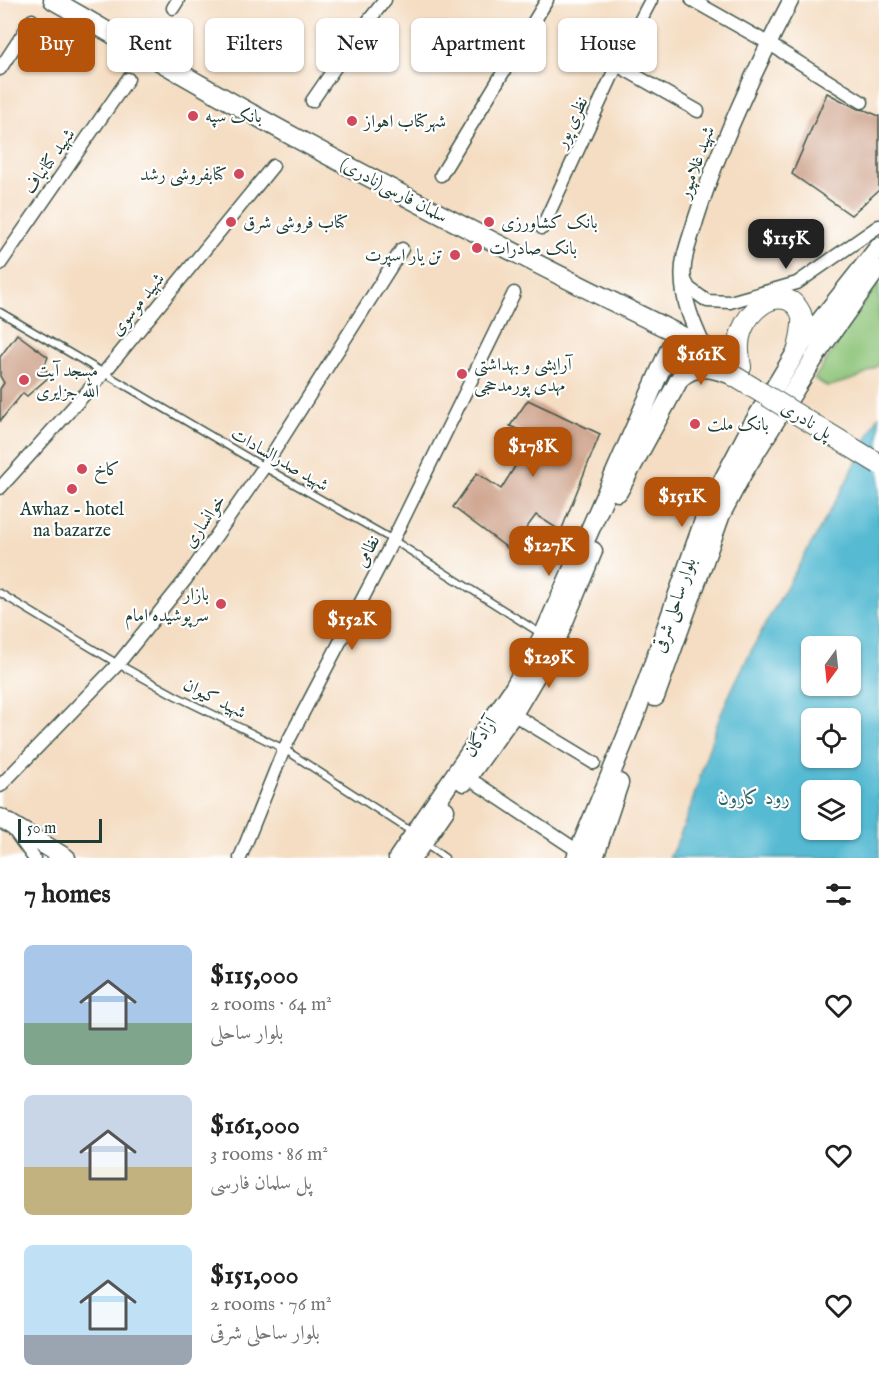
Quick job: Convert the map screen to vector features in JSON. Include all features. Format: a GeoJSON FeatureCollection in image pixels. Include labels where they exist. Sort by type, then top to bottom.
{"type":"FeatureCollection","features":[{"type":"Feature","properties":{"kind":"main road","name":"سلمان فارسی(نادری)"},"geometry":{"type":"LineString","coordinates":[[53,0],[292,136],[530,262],[703,346],[738,371]]}},
{"type":"Feature","properties":{"kind":"main road","name":"بلوار ساحلی شرقی"},"geometry":{"type":"LineString","coordinates":[[583,856],[708,509],[750,429],[798,349],[879,247]]}},
{"type":"Feature","properties":{"kind":"main road","name":"بلوار ساحلی شرقی"},"geometry":{"type":"LineString","coordinates":[[583,856],[612,800],[648,717],[721,514],[742,474],[820,349],[879,266]]}},
{"type":"Feature","properties":{"kind":"main road"},"geometry":{"type":"LineString","coordinates":[[738,371],[741,332],[752,313],[771,299],[780,298],[796,305],[802,316],[798,349]]}},
{"type":"Feature","properties":{"kind":"main road","name":"آزادگان"},"geometry":{"type":"LineString","coordinates":[[412,858],[419,838],[514,688],[543,636],[671,346],[678,342],[686,342],[703,346]]}},
{"type":"Feature","properties":{"kind":"main road","name":"آزادگان"},"geometry":{"type":"LineString","coordinates":[[398,858],[419,838],[467,777],[513,714],[555,644],[621,485],[680,378],[688,370],[709,368],[738,371]]}},
{"type":"Feature","properties":{"kind":"main road","name":"پل نادری"},"geometry":{"type":"LineString","coordinates":[[738,371],[879,453]]}},
{"type":"Feature","properties":{"kind":"main road","name":"پل نادری"},"geometry":{"type":"LineString","coordinates":[[738,371],[879,464]]}},
{"type":"Feature","properties":{"kind":"main road"},"geometry":{"type":"LineString","coordinates":[[4,821],[66,858]]}},
{"type":"Feature","properties":{"kind":"street"},"geometry":{"type":"LineString","coordinates":[[312,101],[358,34],[385,0]]}},
{"type":"Feature","properties":{"kind":"street"},"geometry":{"type":"LineString","coordinates":[[441,175],[548,0]]}},
{"type":"Feature","properties":{"kind":"street","name":"نظری پور"},"geometry":{"type":"LineString","coordinates":[[642,18],[651,0]]}},
{"type":"Feature","properties":{"kind":"street"},"geometry":{"type":"LineString","coordinates":[[692,0],[768,43],[862,102]]}},
{"type":"Feature","properties":{"kind":"street","name":"شهید غلامپور"},"geometry":{"type":"LineString","coordinates":[[703,346],[690,317],[682,276],[686,251],[706,188],[735,116],[790,0]]}},
{"type":"Feature","properties":{"kind":"street"},"geometry":{"type":"LineString","coordinates":[[0,69],[18,41]]}},
{"type":"Feature","properties":{"kind":"street","name":"نظری پور"},"geometry":{"type":"LineString","coordinates":[[542,228],[614,72]]}},
{"type":"Feature","properties":{"kind":"street"},"geometry":{"type":"LineString","coordinates":[[629,72],[698,111]]}},
{"type":"Feature","properties":{"kind":"street","name":"شهید کتانباف"},"geometry":{"type":"LineString","coordinates":[[0,264],[128,79]]}},
{"type":"Feature","properties":{"kind":"street","name":"شهید موسوی"},"geometry":{"type":"LineString","coordinates":[[0,488],[103,374],[273,166]]}},
{"type":"Feature","properties":{"kind":"street"},"geometry":{"type":"LineString","coordinates":[[682,276],[689,288],[707,302],[730,302],[797,283],[879,226]]}},
{"type":"Feature","properties":{"kind":"street","name":"خوانساری"},"geometry":{"type":"LineString","coordinates":[[0,786],[118,664],[186,579],[264,467],[402,249]]}},
{"type":"Feature","properties":{"kind":"street","name":"نظامی"},"geometry":{"type":"LineString","coordinates":[[240,858],[284,749],[393,540],[514,293]]}},
{"type":"Feature","properties":{"kind":"street"},"geometry":{"type":"LineString","coordinates":[[513,714],[594,763]]}},
{"type":"Feature","properties":{"kind":"street"},"geometry":{"type":"LineString","coordinates":[[467,777],[583,856]]}},
{"type":"Feature","properties":{"kind":"street"},"geometry":{"type":"LineString","coordinates":[[4,821],[34,858]]}},
{"type":"Feature","properties":{"kind":"lane","name":"شهید صدرالسادات"},"geometry":{"type":"LineString","coordinates":[[0,312],[103,374],[393,540],[543,636]]}},
{"type":"Feature","properties":{"kind":"lane","name":"شهید کیوان"},"geometry":{"type":"LineString","coordinates":[[0,593],[176,696],[284,749],[419,838],[445,858]]}},
{"type":"Feature","properties":{"kind":"green space"},"geometry":{"type":"Polygon","coordinates":[[[879,280],[879,365],[860,377],[828,387],[814,379],[879,280]]]}},
{"type":"Feature","properties":{"kind":"water","name":"رود کارون"},"geometry":{"type":"Polygon","coordinates":[[[879,415],[879,858],[669,858],[686,819],[719,719],[740,672],[845,484],[879,415]]]}},
{"type":"Feature","properties":{"kind":"building"},"geometry":{"type":"Polygon","coordinates":[[[827,93],[858,109],[879,116],[879,190],[851,215],[792,174],[827,93]]]}},
{"type":"Feature","properties":{"kind":"building","name":"مسجد آیت الله جزایری"},"geometry":{"type":"Polygon","coordinates":[[[17,334],[48,357],[44,367],[50,376],[27,396],[23,393],[0,421],[0,389],[4,383],[0,376],[0,357],[17,334]]]}},
{"type":"Feature","properties":{"kind":"building"},"geometry":{"type":"Polygon","coordinates":[[[528,400],[600,434],[561,531],[536,515],[510,550],[453,507],[477,473],[501,489],[534,436],[510,426],[528,400]]]}},
{"type":"Feature","properties":{"kind":"place","name":"بانک سپه"},"geometry":{"type":"Point","coordinates":[193,116]}},
{"type":"Feature","properties":{"kind":"place","name":"شهرکتاب اهواز"},"geometry":{"type":"Point","coordinates":[352,121]}},
{"type":"Feature","properties":{"kind":"place","name":"کتابفروشی رشد"},"geometry":{"type":"Point","coordinates":[239,174]}},
{"type":"Feature","properties":{"kind":"place","name":"کتاب فروشی شرق"},"geometry":{"type":"Point","coordinates":[231,222]}},
{"type":"Feature","properties":{"kind":"place","name":"بانک کشاورزی"},"geometry":{"type":"Point","coordinates":[489,222]}},
{"type":"Feature","properties":{"kind":"place","name":"بانک صادرات"},"geometry":{"type":"Point","coordinates":[477,248]}},
{"type":"Feature","properties":{"kind":"place","name":"تن یار اسپرت"},"geometry":{"type":"Point","coordinates":[455,255]}},
{"type":"Feature","properties":{"kind":"place","name":"آرایشی و بهداشتی مهدی پورمدحجی"},"geometry":{"type":"Point","coordinates":[462,374]}},
{"type":"Feature","properties":{"kind":"place","name":"مسجد آیت الله جزایری"},"geometry":{"type":"Point","coordinates":[24,380]}},
{"type":"Feature","properties":{"kind":"place","name":"بانک ملت"},"geometry":{"type":"Point","coordinates":[695,424]}},
{"type":"Feature","properties":{"kind":"place","name":"کاخ"},"geometry":{"type":"Point","coordinates":[82,469]}},
{"type":"Feature","properties":{"kind":"place","name":"Awhaz - hotel na bazarze"},"geometry":{"type":"Point","coordinates":[72,489]}},
{"type":"Feature","properties":{"kind":"place","name":"بازار سرپوشیده امام"},"geometry":{"type":"Point","coordinates":[221,604]}}]}
